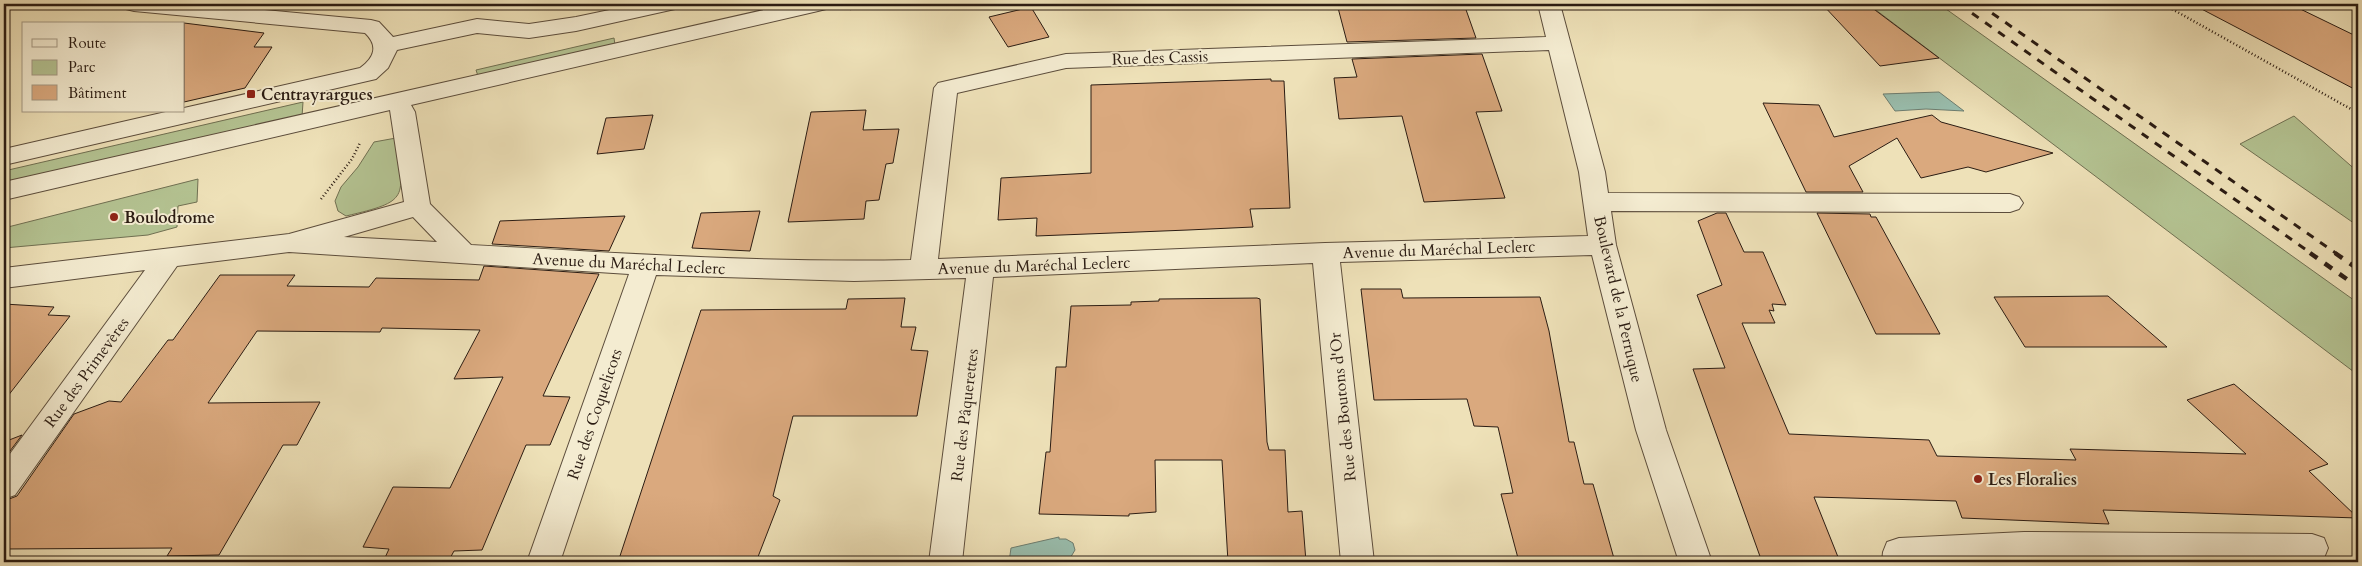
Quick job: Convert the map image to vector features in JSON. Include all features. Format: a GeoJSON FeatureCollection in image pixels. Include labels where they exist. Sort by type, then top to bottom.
{"type":"FeatureCollection","features":[{"type":"Feature","properties":{"kind":"street"},"geometry":{"type":"LineString","coordinates":[[4,157],[368,74],[380,65],[386,49],[383,36],[371,27],[134,4]]}},
{"type":"Feature","properties":{"kind":"street"},"geometry":{"type":"LineString","coordinates":[[385,46],[477,26],[494,26],[529,31],[576,24],[667,4]]}},
{"type":"Feature","properties":{"kind":"street"},"geometry":{"type":"LineString","coordinates":[[4,191],[818,4]]}},
{"type":"Feature","properties":{"kind":"street","name":"Boulevard de la Perruque"},"geometry":{"type":"LineString","coordinates":[[1549,4],[1592,172],[1603,245],[1651,430],[1696,562]]}},
{"type":"Feature","properties":{"kind":"street","name":"Rue des Cassis"},"geometry":{"type":"LineString","coordinates":[[923,269],[946,88],[1066,60],[1560,43]]}},
{"type":"Feature","properties":{"kind":"street"},"geometry":{"type":"LineString","coordinates":[[396,101],[403,112],[418,207],[465,255]]}},
{"type":"Feature","properties":{"kind":"street"},"geometry":{"type":"LineString","coordinates":[[1597,202],[2010,203]]}},
{"type":"Feature","properties":{"kind":"street","name":"Avenue du Maréchal Leclerc"},"geometry":{"type":"LineString","coordinates":[[4,278],[289,243],[418,207]]}},
{"type":"Feature","properties":{"kind":"street","name":"Avenue du Maréchal Leclerc"},"geometry":{"type":"LineString","coordinates":[[289,243],[646,265],[854,271],[980,268],[1325,252],[1603,245]]}},
{"type":"Feature","properties":{"kind":"street","name":"Rue des Boutons d'Or"},"geometry":{"type":"LineString","coordinates":[[1325,252],[1358,562]]}},
{"type":"Feature","properties":{"kind":"street","name":"Rue des Primevères"},"geometry":{"type":"LineString","coordinates":[[4,486],[169,258]]}},
{"type":"Feature","properties":{"kind":"street","name":"Rue des Coquelicots"},"geometry":{"type":"LineString","coordinates":[[543,562],[646,265]]}},
{"type":"Feature","properties":{"kind":"street","name":"Rue des Pâquerettes"},"geometry":{"type":"LineString","coordinates":[[946,562],[980,268]]}},
{"type":"Feature","properties":{"kind":"street"},"geometry":{"type":"LineString","coordinates":[[1899,562],[1899,552],[2031,554],[2312,548]]}},
{"type":"Feature","properties":{"kind":"path"},"geometry":{"type":"LineString","coordinates":[[2163,4],[2358,113]]}},
{"type":"Feature","properties":{"kind":"path"},"geometry":{"type":"LineString","coordinates":[[289,243],[352,159],[362,138]]}},
{"type":"Feature","properties":{"kind":"green space"},"geometry":{"type":"Polygon","coordinates":[[[1868,4],[1939,4],[2358,303],[2358,375],[1868,4]]]}},
{"type":"Feature","properties":{"kind":"green space"},"geometry":{"type":"Polygon","coordinates":[[[614,38],[615,45],[478,76],[476,70],[614,38]]]}},
{"type":"Feature","properties":{"kind":"green space"},"geometry":{"type":"Polygon","coordinates":[[[303,102],[302,117],[4,185],[4,171],[303,102]]]}},
{"type":"Feature","properties":{"kind":"green space"},"geometry":{"type":"Polygon","coordinates":[[[2294,116],[2358,172],[2358,226],[2240,144],[2294,116]]]}},
{"type":"Feature","properties":{"kind":"green space"},"geometry":{"type":"Polygon","coordinates":[[[396,138],[401,174],[401,186],[398,194],[392,201],[367,211],[346,216],[338,211],[335,201],[341,187],[358,167],[374,142],[396,138]]]}},
{"type":"Feature","properties":{"kind":"green space","name":"Boulodrome"},"geometry":{"type":"Polygon","coordinates":[[[198,179],[197,202],[178,206],[177,227],[148,235],[4,248],[4,228],[198,179]]]}},
{"type":"Feature","properties":{"kind":"shaded area"},"geometry":{"type":"Polygon","coordinates":[[[1939,92],[1964,111],[1926,109],[1895,111],[1883,94],[1939,92]]]}},
{"type":"Feature","properties":{"kind":"shaded area"},"geometry":{"type":"Polygon","coordinates":[[[1059,537],[1059,539],[1066,539],[1073,543],[1075,550],[1069,560],[1064,562],[1009,562],[1011,548],[1059,537]]]}},
{"type":"Feature","properties":{"kind":"building"},"geometry":{"type":"Polygon","coordinates":[[[1337,4],[1464,4],[1476,38],[1347,42],[1337,4]]]}},
{"type":"Feature","properties":{"kind":"building"},"geometry":{"type":"Polygon","coordinates":[[[1822,4],[1867,4],[1939,58],[1880,66],[1822,4]]]}},
{"type":"Feature","properties":{"kind":"building"},"geometry":{"type":"Polygon","coordinates":[[[2192,4],[2290,4],[2358,37],[2358,91],[2192,4]]]}},
{"type":"Feature","properties":{"kind":"building"},"geometry":{"type":"Polygon","coordinates":[[[1031,7],[1049,37],[1008,47],[989,17],[1031,7]]]}},
{"type":"Feature","properties":{"kind":"building"},"geometry":{"type":"Polygon","coordinates":[[[185,23],[264,33],[254,47],[272,47],[245,88],[185,102],[185,23]]]}},
{"type":"Feature","properties":{"kind":"building"},"geometry":{"type":"Polygon","coordinates":[[[1482,54],[1502,111],[1476,112],[1505,198],[1424,202],[1402,116],[1339,119],[1334,78],[1357,77],[1352,59],[1482,54]]]}},
{"type":"Feature","properties":{"kind":"building"},"geometry":{"type":"Polygon","coordinates":[[[1271,79],[1271,81],[1284,81],[1290,208],[1250,209],[1253,227],[1188,230],[1036,236],[1037,218],[998,220],[1001,178],[1091,173],[1091,85],[1271,79]]]}},
{"type":"Feature","properties":{"kind":"building"},"geometry":{"type":"Polygon","coordinates":[[[1763,103],[1819,105],[1834,137],[1932,115],[1941,122],[2053,153],[1986,172],[1968,167],[1921,178],[1897,138],[1849,166],[1863,192],[1806,192],[1763,103]]]}},
{"type":"Feature","properties":{"kind":"building"},"geometry":{"type":"Polygon","coordinates":[[[866,110],[863,130],[899,129],[893,163],[886,164],[879,200],[866,201],[864,219],[788,222],[811,112],[866,110]]]}},
{"type":"Feature","properties":{"kind":"building"},"geometry":{"type":"Polygon","coordinates":[[[653,115],[644,149],[597,154],[606,118],[653,115]]]}},
{"type":"Feature","properties":{"kind":"building"},"geometry":{"type":"Polygon","coordinates":[[[760,211],[750,251],[692,248],[701,213],[760,211]]]}},
{"type":"Feature","properties":{"kind":"building","name":"Les Floralies"},"geometry":{"type":"Polygon","coordinates":[[[1717,213],[1726,213],[1744,252],[1763,252],[1786,305],[1772,304],[1774,311],[1769,310],[1775,323],[1742,323],[1789,434],[1929,440],[1937,456],[2076,460],[2070,449],[2246,454],[2187,400],[2234,384],[2328,464],[2309,471],[2358,518],[2103,510],[2109,524],[1962,518],[1956,501],[1814,497],[1840,562],[1762,562],[1693,369],[1725,368],[1697,295],[1722,285],[1698,221],[1717,213]]]}},
{"type":"Feature","properties":{"kind":"building"},"geometry":{"type":"Polygon","coordinates":[[[1817,213],[1870,214],[1871,217],[1876,217],[1940,334],[1876,334],[1817,213]]]}},
{"type":"Feature","properties":{"kind":"building"},"geometry":{"type":"Polygon","coordinates":[[[625,216],[609,251],[492,244],[500,221],[625,216]]]}},
{"type":"Feature","properties":{"kind":"building"},"geometry":{"type":"Polygon","coordinates":[[[484,266],[599,274],[543,396],[570,397],[550,445],[526,445],[482,550],[454,551],[448,562],[383,562],[389,549],[363,547],[393,487],[450,488],[503,377],[454,379],[480,330],[382,328],[380,332],[257,331],[208,403],[320,402],[297,445],[283,445],[219,555],[167,556],[172,548],[4,549],[4,501],[17,496],[74,414],[109,401],[121,402],[168,340],[173,340],[220,275],[295,275],[287,286],[369,287],[376,278],[479,280],[484,266]]]}},
{"type":"Feature","properties":{"kind":"building"},"geometry":{"type":"Polygon","coordinates":[[[1361,289],[1401,289],[1403,298],[1540,297],[1549,331],[1569,442],[1574,442],[1584,484],[1593,484],[1615,562],[1519,562],[1501,494],[1513,493],[1498,427],[1474,426],[1467,399],[1374,400],[1361,289]]]}},
{"type":"Feature","properties":{"kind":"building"},"geometry":{"type":"Polygon","coordinates":[[[2108,296],[2167,347],[2025,347],[1994,297],[2108,296]]]}},
{"type":"Feature","properties":{"kind":"building"},"geometry":{"type":"Polygon","coordinates":[[[905,298],[901,327],[916,327],[911,350],[928,351],[917,416],[793,416],[773,496],[780,500],[756,562],[618,562],[701,310],[846,309],[848,299],[905,298]]]}},
{"type":"Feature","properties":{"kind":"building"},"geometry":{"type":"Polygon","coordinates":[[[1159,299],[1260,299],[1267,442],[1269,450],[1285,450],[1288,512],[1302,511],[1306,562],[1228,562],[1222,460],[1155,460],[1156,512],[1129,514],[1129,516],[1039,514],[1046,452],[1050,452],[1056,367],[1066,367],[1071,306],[1131,305],[1131,302],[1159,301],[1159,299]]]}},
{"type":"Feature","properties":{"kind":"building"},"geometry":{"type":"Polygon","coordinates":[[[4,304],[54,307],[48,315],[70,316],[4,401],[4,304]]]}},
{"type":"Feature","properties":{"kind":"building"},"geometry":{"type":"Polygon","coordinates":[[[22,435],[4,459],[4,442],[22,435]]]}},
{"type":"Feature","properties":{"kind":"railway"},"geometry":{"type":"LineString","coordinates":[[1959,4],[2312,254]]}},
{"type":"Feature","properties":{"kind":"railway"},"geometry":{"type":"LineString","coordinates":[[1979,4],[2337,254]]}},
{"type":"Feature","properties":{"kind":"railway"},"geometry":{"type":"LineString","coordinates":[[2310,253],[2358,287]]}},
{"type":"Feature","properties":{"kind":"railway"},"geometry":{"type":"LineString","coordinates":[[2335,253],[2358,269]]}},
{"type":"Feature","properties":{"kind":"place","name":"Centrayrargues"},"geometry":{"type":"Point","coordinates":[251,94]}},
{"type":"Feature","properties":{"kind":"place","name":"Boulodrome"},"geometry":{"type":"Point","coordinates":[114,217]}},
{"type":"Feature","properties":{"kind":"place","name":"Les Floralies"},"geometry":{"type":"Point","coordinates":[1978,479]}}]}
